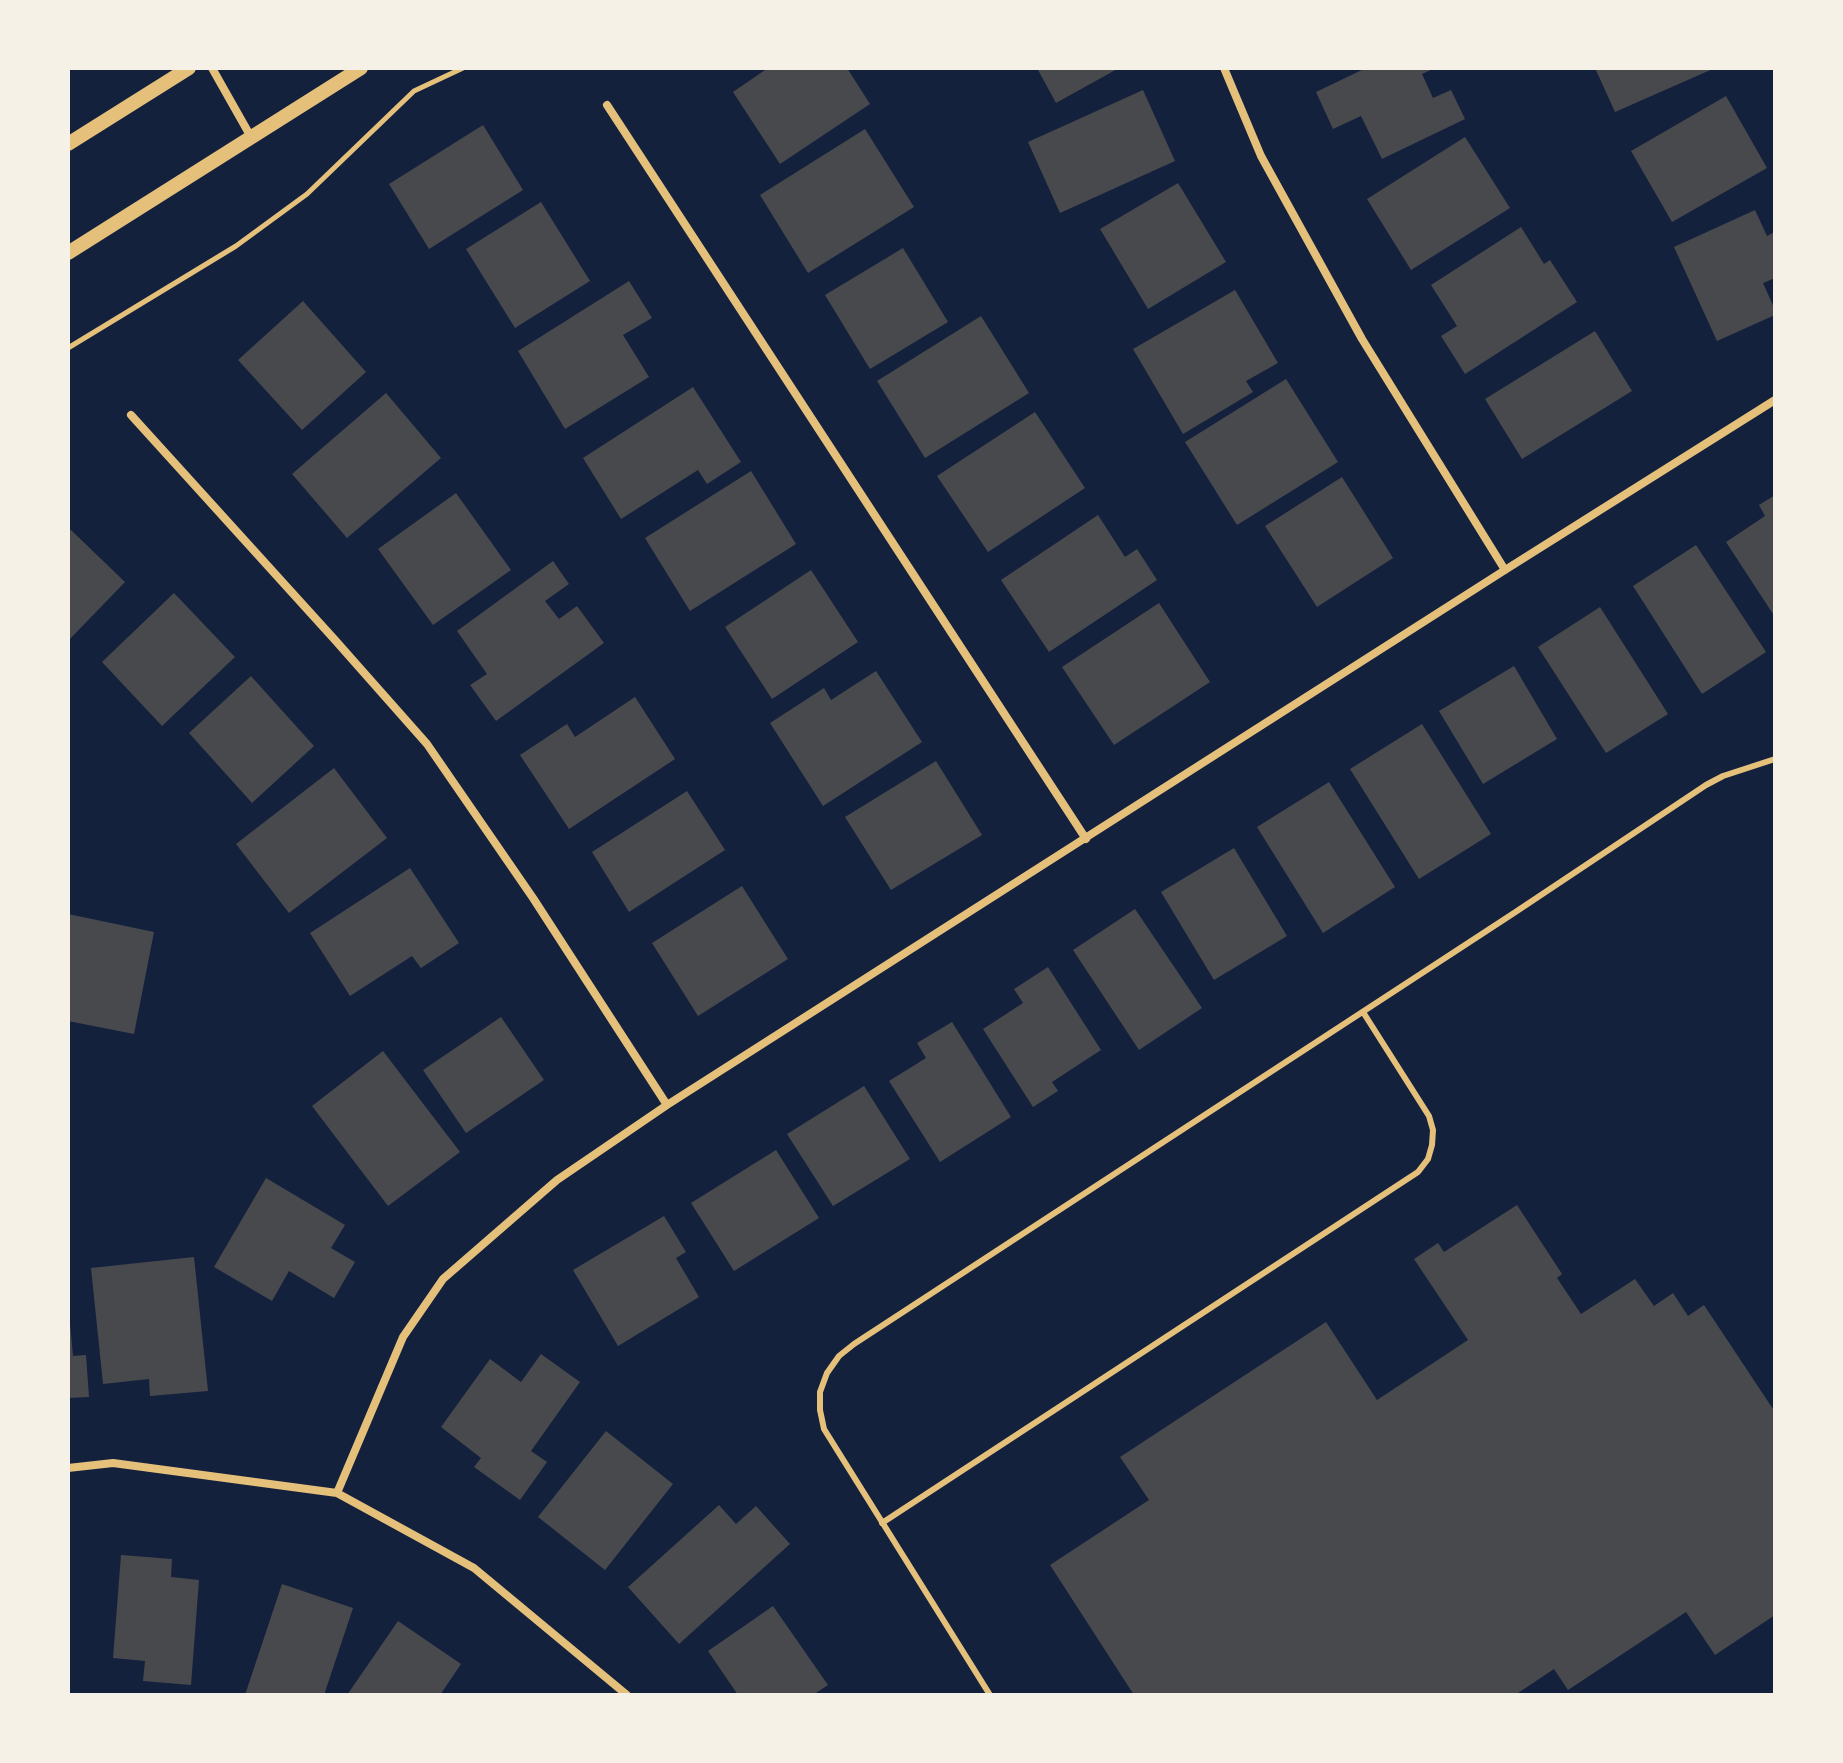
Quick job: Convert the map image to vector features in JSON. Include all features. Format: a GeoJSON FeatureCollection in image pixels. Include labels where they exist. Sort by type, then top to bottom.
{"type":"FeatureCollection","features":[{"type":"Feature","properties":{"kind":"street"},"geometry":{"type":"LineString","coordinates":[[68,144],[189,68]]}},
{"type":"Feature","properties":{"kind":"street"},"geometry":{"type":"LineString","coordinates":[[212,68],[251,137]]}},
{"type":"Feature","properties":{"kind":"street"},"geometry":{"type":"LineString","coordinates":[[68,253],[361,68]]}},
{"type":"Feature","properties":{"kind":"street"},"geometry":{"type":"LineString","coordinates":[[1224,68],[1261,156],[1362,339],[1505,570]]}},
{"type":"Feature","properties":{"kind":"street"},"geometry":{"type":"LineString","coordinates":[[607,105],[1086,839]]}},
{"type":"Feature","properties":{"kind":"street"},"geometry":{"type":"LineString","coordinates":[[337,1493],[403,1337],[443,1279],[557,1180],[667,1105],[1775,400]]}},
{"type":"Feature","properties":{"kind":"street"},"geometry":{"type":"LineString","coordinates":[[131,415],[427,744],[533,898],[667,1105]]}},
{"type":"Feature","properties":{"kind":"street"},"geometry":{"type":"LineString","coordinates":[[68,1468],[113,1463],[337,1493],[474,1568],[627,1695]]}},
{"type":"Feature","properties":{"kind":"lane"},"geometry":{"type":"LineString","coordinates":[[990,1695],[824,1429],[820,1392],[827,1373],[839,1356],[1706,785],[1733,772],[1775,759]]}},
{"type":"Feature","properties":{"kind":"lane"},"geometry":{"type":"LineString","coordinates":[[882,1523],[1418,1172],[1428,1159],[1432,1145],[1433,1130],[1429,1116],[1363,1012]]}},
{"type":"Feature","properties":{"kind":"path"},"geometry":{"type":"LineString","coordinates":[[68,348],[236,246],[307,194],[414,91],[463,68]]}},
{"type":"Feature","properties":{"kind":"building"},"geometry":{"type":"Polygon","coordinates":[[[768,68],[847,68],[870,104],[780,164],[733,92],[768,68]]]}},
{"type":"Feature","properties":{"kind":"building"},"geometry":{"type":"Polygon","coordinates":[[[1037,68],[1119,68],[1056,103],[1037,68]]]}},
{"type":"Feature","properties":{"kind":"building"},"geometry":{"type":"Polygon","coordinates":[[[1366,68],[1435,68],[1422,74],[1433,98],[1451,90],[1465,119],[1382,159],[1361,116],[1333,129],[1316,92],[1366,68]]]}},
{"type":"Feature","properties":{"kind":"building"},"geometry":{"type":"Polygon","coordinates":[[[1595,68],[1715,68],[1615,112],[1595,68]]]}},
{"type":"Feature","properties":{"kind":"building"},"geometry":{"type":"Polygon","coordinates":[[[1143,90],[1175,161],[1060,213],[1028,142],[1143,90]]]}},
{"type":"Feature","properties":{"kind":"building"},"geometry":{"type":"Polygon","coordinates":[[[1726,96],[1767,168],[1672,222],[1631,151],[1726,96]]]}},
{"type":"Feature","properties":{"kind":"building"},"geometry":{"type":"Polygon","coordinates":[[[483,125],[523,190],[429,249],[389,184],[483,125]]]}},
{"type":"Feature","properties":{"kind":"building"},"geometry":{"type":"Polygon","coordinates":[[[865,129],[914,207],[808,273],[760,195],[865,129]]]}},
{"type":"Feature","properties":{"kind":"building"},"geometry":{"type":"Polygon","coordinates":[[[1465,137],[1510,208],[1411,270],[1367,199],[1465,137]]]}},
{"type":"Feature","properties":{"kind":"building"},"geometry":{"type":"Polygon","coordinates":[[[1178,183],[1226,262],[1148,309],[1100,229],[1178,183]]]}},
{"type":"Feature","properties":{"kind":"building"},"geometry":{"type":"Polygon","coordinates":[[[541,202],[590,281],[515,328],[466,249],[541,202]]]}},
{"type":"Feature","properties":{"kind":"building"},"geometry":{"type":"Polygon","coordinates":[[[1755,210],[1767,236],[1775,232],[1775,278],[1763,283],[1775,315],[1717,341],[1674,247],[1755,210]]]}},
{"type":"Feature","properties":{"kind":"building"},"geometry":{"type":"Polygon","coordinates":[[[1521,227],[1544,264],[1550,260],[1577,302],[1465,374],[1441,336],[1457,326],[1431,285],[1521,227]]]}},
{"type":"Feature","properties":{"kind":"building"},"geometry":{"type":"Polygon","coordinates":[[[903,248],[948,322],[870,369],[825,295],[903,248]]]}},
{"type":"Feature","properties":{"kind":"building"},"geometry":{"type":"Polygon","coordinates":[[[629,281],[652,318],[623,335],[649,377],[565,429],[518,351],[629,281]]]}},
{"type":"Feature","properties":{"kind":"building"},"geometry":{"type":"Polygon","coordinates":[[[1235,290],[1278,363],[1246,381],[1253,392],[1183,434],[1133,349],[1235,290]]]}},
{"type":"Feature","properties":{"kind":"building"},"geometry":{"type":"Polygon","coordinates":[[[303,301],[366,372],[302,430],[238,360],[303,301]]]}},
{"type":"Feature","properties":{"kind":"building"},"geometry":{"type":"Polygon","coordinates":[[[981,316],[1029,393],[925,458],[877,381],[981,316]]]}},
{"type":"Feature","properties":{"kind":"building"},"geometry":{"type":"Polygon","coordinates":[[[1595,331],[1632,391],[1522,459],[1485,399],[1595,331]]]}},
{"type":"Feature","properties":{"kind":"building"},"geometry":{"type":"Polygon","coordinates":[[[1286,379],[1338,462],[1237,525],[1185,442],[1286,379]]]}},
{"type":"Feature","properties":{"kind":"building"},"geometry":{"type":"Polygon","coordinates":[[[693,387],[741,462],[707,484],[698,470],[621,519],[583,458],[693,387]]]}},
{"type":"Feature","properties":{"kind":"building"},"geometry":{"type":"Polygon","coordinates":[[[386,393],[441,458],[347,538],[292,474],[386,393]]]}},
{"type":"Feature","properties":{"kind":"building"},"geometry":{"type":"Polygon","coordinates":[[[1035,412],[1085,488],[988,552],[937,476],[1035,412]]]}},
{"type":"Feature","properties":{"kind":"building"},"geometry":{"type":"Polygon","coordinates":[[[751,471],[796,544],[690,611],[645,538],[751,471]]]}},
{"type":"Feature","properties":{"kind":"building"},"geometry":{"type":"Polygon","coordinates":[[[1342,477],[1393,558],[1317,607],[1265,526],[1342,477]]]}},
{"type":"Feature","properties":{"kind":"building"},"geometry":{"type":"Polygon","coordinates":[[[456,493],[511,570],[433,625],[378,549],[456,493]]]}},
{"type":"Feature","properties":{"kind":"building"},"geometry":{"type":"Polygon","coordinates":[[[1775,495],[1773,614],[1726,542],[1765,516],[1759,505],[1775,495]]]}},
{"type":"Feature","properties":{"kind":"building"},"geometry":{"type":"Polygon","coordinates":[[[1098,515],[1125,557],[1137,549],[1157,580],[1049,652],[1001,580],[1098,515]]]}},
{"type":"Feature","properties":{"kind":"building"},"geometry":{"type":"Polygon","coordinates":[[[71,530],[125,582],[68,641],[68,532],[71,530]]]}},
{"type":"Feature","properties":{"kind":"building"},"geometry":{"type":"Polygon","coordinates":[[[1696,545],[1766,652],[1702,694],[1633,586],[1696,545]]]}},
{"type":"Feature","properties":{"kind":"building"},"geometry":{"type":"Polygon","coordinates":[[[553,561],[569,584],[545,601],[559,619],[577,606],[604,643],[496,721],[470,685],[487,674],[457,631],[553,561]]]}},
{"type":"Feature","properties":{"kind":"building"},"geometry":{"type":"Polygon","coordinates":[[[811,570],[858,642],[772,699],[725,627],[811,570]]]}},
{"type":"Feature","properties":{"kind":"building"},"geometry":{"type":"Polygon","coordinates":[[[174,593],[235,657],[162,726],[102,662],[174,593]]]}},
{"type":"Feature","properties":{"kind":"building"},"geometry":{"type":"Polygon","coordinates":[[[1159,603],[1210,682],[1114,745],[1062,667],[1159,603]]]}},
{"type":"Feature","properties":{"kind":"building"},"geometry":{"type":"Polygon","coordinates":[[[1600,607],[1668,714],[1606,753],[1538,647],[1600,607]]]}},
{"type":"Feature","properties":{"kind":"building"},"geometry":{"type":"Polygon","coordinates":[[[1514,666],[1557,739],[1483,784],[1439,711],[1514,666]]]}},
{"type":"Feature","properties":{"kind":"building"},"geometry":{"type":"Polygon","coordinates":[[[876,671],[922,742],[823,806],[770,723],[824,688],[831,700],[876,671]]]}},
{"type":"Feature","properties":{"kind":"building"},"geometry":{"type":"Polygon","coordinates":[[[251,676],[314,746],[252,803],[189,733],[251,676]]]}},
{"type":"Feature","properties":{"kind":"building"},"geometry":{"type":"Polygon","coordinates":[[[635,697],[675,759],[569,829],[520,755],[567,724],[575,737],[635,697]]]}},
{"type":"Feature","properties":{"kind":"building"},"geometry":{"type":"Polygon","coordinates":[[[1422,724],[1491,834],[1419,879],[1350,769],[1422,724]]]}},
{"type":"Feature","properties":{"kind":"building"},"geometry":{"type":"Polygon","coordinates":[[[936,761],[982,835],[891,890],[845,817],[936,761]]]}},
{"type":"Feature","properties":{"kind":"building"},"geometry":{"type":"Polygon","coordinates":[[[334,768],[387,838],[289,913],[236,844],[334,768]]]}},
{"type":"Feature","properties":{"kind":"building"},"geometry":{"type":"Polygon","coordinates":[[[1329,782],[1395,887],[1323,933],[1257,827],[1329,782]]]}},
{"type":"Feature","properties":{"kind":"building"},"geometry":{"type":"Polygon","coordinates":[[[687,791],[725,850],[629,912],[592,852],[687,791]]]}},
{"type":"Feature","properties":{"kind":"building"},"geometry":{"type":"Polygon","coordinates":[[[1234,848],[1287,936],[1214,980],[1161,892],[1234,848]]]}},
{"type":"Feature","properties":{"kind":"building"},"geometry":{"type":"Polygon","coordinates":[[[410,868],[459,943],[421,968],[412,956],[350,996],[310,933],[410,868]]]}},
{"type":"Feature","properties":{"kind":"building"},"geometry":{"type":"Polygon","coordinates":[[[742,886],[788,959],[698,1016],[652,943],[742,886]]]}},
{"type":"Feature","properties":{"kind":"building"},"geometry":{"type":"Polygon","coordinates":[[[1135,909],[1202,1008],[1139,1050],[1073,950],[1135,909]]]}},
{"type":"Feature","properties":{"kind":"building"},"geometry":{"type":"Polygon","coordinates":[[[68,914],[154,932],[134,1034],[68,1021],[68,914]]]}},
{"type":"Feature","properties":{"kind":"building"},"geometry":{"type":"Polygon","coordinates":[[[1048,967],[1101,1050],[1052,1082],[1058,1091],[1033,1107],[983,1029],[1023,1003],[1014,989],[1048,967]]]}},
{"type":"Feature","properties":{"kind":"building"},"geometry":{"type":"Polygon","coordinates":[[[501,1017],[544,1080],[466,1133],[423,1070],[501,1017]]]}},
{"type":"Feature","properties":{"kind":"building"},"geometry":{"type":"Polygon","coordinates":[[[952,1022],[1011,1117],[940,1162],[889,1081],[926,1058],[917,1043],[952,1022]]]}},
{"type":"Feature","properties":{"kind":"building"},"geometry":{"type":"Polygon","coordinates":[[[383,1051],[460,1152],[388,1206],[312,1106],[383,1051]]]}},
{"type":"Feature","properties":{"kind":"building"},"geometry":{"type":"Polygon","coordinates":[[[864,1086],[910,1159],[833,1206],[787,1134],[864,1086]]]}},
{"type":"Feature","properties":{"kind":"building"},"geometry":{"type":"Polygon","coordinates":[[[776,1150],[819,1218],[734,1271],[691,1203],[776,1150]]]}},
{"type":"Feature","properties":{"kind":"building"},"geometry":{"type":"Polygon","coordinates":[[[266,1178],[345,1225],[331,1248],[355,1262],[334,1298],[289,1271],[272,1301],[214,1267],[266,1178]]]}},
{"type":"Feature","properties":{"kind":"building"},"geometry":{"type":"Polygon","coordinates":[[[1517,1205],[1562,1274],[1557,1278],[1581,1314],[1635,1279],[1654,1306],[1673,1293],[1688,1316],[1704,1305],[1775,1412],[1775,1615],[1715,1655],[1686,1612],[1568,1690],[1554,1669],[1515,1695],[1134,1695],[1050,1565],[1149,1500],[1120,1457],[1326,1322],[1377,1400],[1468,1340],[1414,1259],[1438,1243],[1444,1252],[1517,1205]]]}},
{"type":"Feature","properties":{"kind":"building"},"geometry":{"type":"Polygon","coordinates":[[[664,1216],[686,1252],[676,1258],[699,1297],[618,1346],[573,1270],[664,1216]]]}},
{"type":"Feature","properties":{"kind":"building"},"geometry":{"type":"Polygon","coordinates":[[[194,1257],[208,1391],[150,1396],[149,1379],[103,1384],[91,1268],[194,1257]]]}},
{"type":"Feature","properties":{"kind":"building"},"geometry":{"type":"Polygon","coordinates":[[[68,1323],[73,1356],[86,1355],[89,1397],[68,1398],[68,1323]]]}},
{"type":"Feature","properties":{"kind":"building"},"geometry":{"type":"Polygon","coordinates":[[[541,1354],[580,1382],[531,1451],[547,1462],[520,1500],[474,1467],[481,1458],[441,1427],[490,1359],[521,1382],[541,1354]]]}},
{"type":"Feature","properties":{"kind":"building"},"geometry":{"type":"Polygon","coordinates":[[[606,1431],[673,1484],[605,1570],[538,1517],[606,1431]]]}},
{"type":"Feature","properties":{"kind":"building"},"geometry":{"type":"Polygon","coordinates":[[[719,1505],[736,1524],[756,1506],[790,1544],[679,1644],[628,1587],[719,1505]]]}},
{"type":"Feature","properties":{"kind":"building"},"geometry":{"type":"Polygon","coordinates":[[[121,1555],[172,1559],[171,1577],[199,1580],[191,1685],[143,1681],[145,1661],[113,1658],[121,1555]]]}},
{"type":"Feature","properties":{"kind":"building"},"geometry":{"type":"Polygon","coordinates":[[[282,1584],[353,1608],[324,1695],[245,1695],[282,1584]]]}},
{"type":"Feature","properties":{"kind":"building"},"geometry":{"type":"Polygon","coordinates":[[[773,1606],[828,1685],[813,1695],[738,1695],[708,1651],[773,1606]]]}},
{"type":"Feature","properties":{"kind":"building"},"geometry":{"type":"Polygon","coordinates":[[[398,1621],[461,1664],[440,1695],[347,1695],[398,1621]]]}}]}
